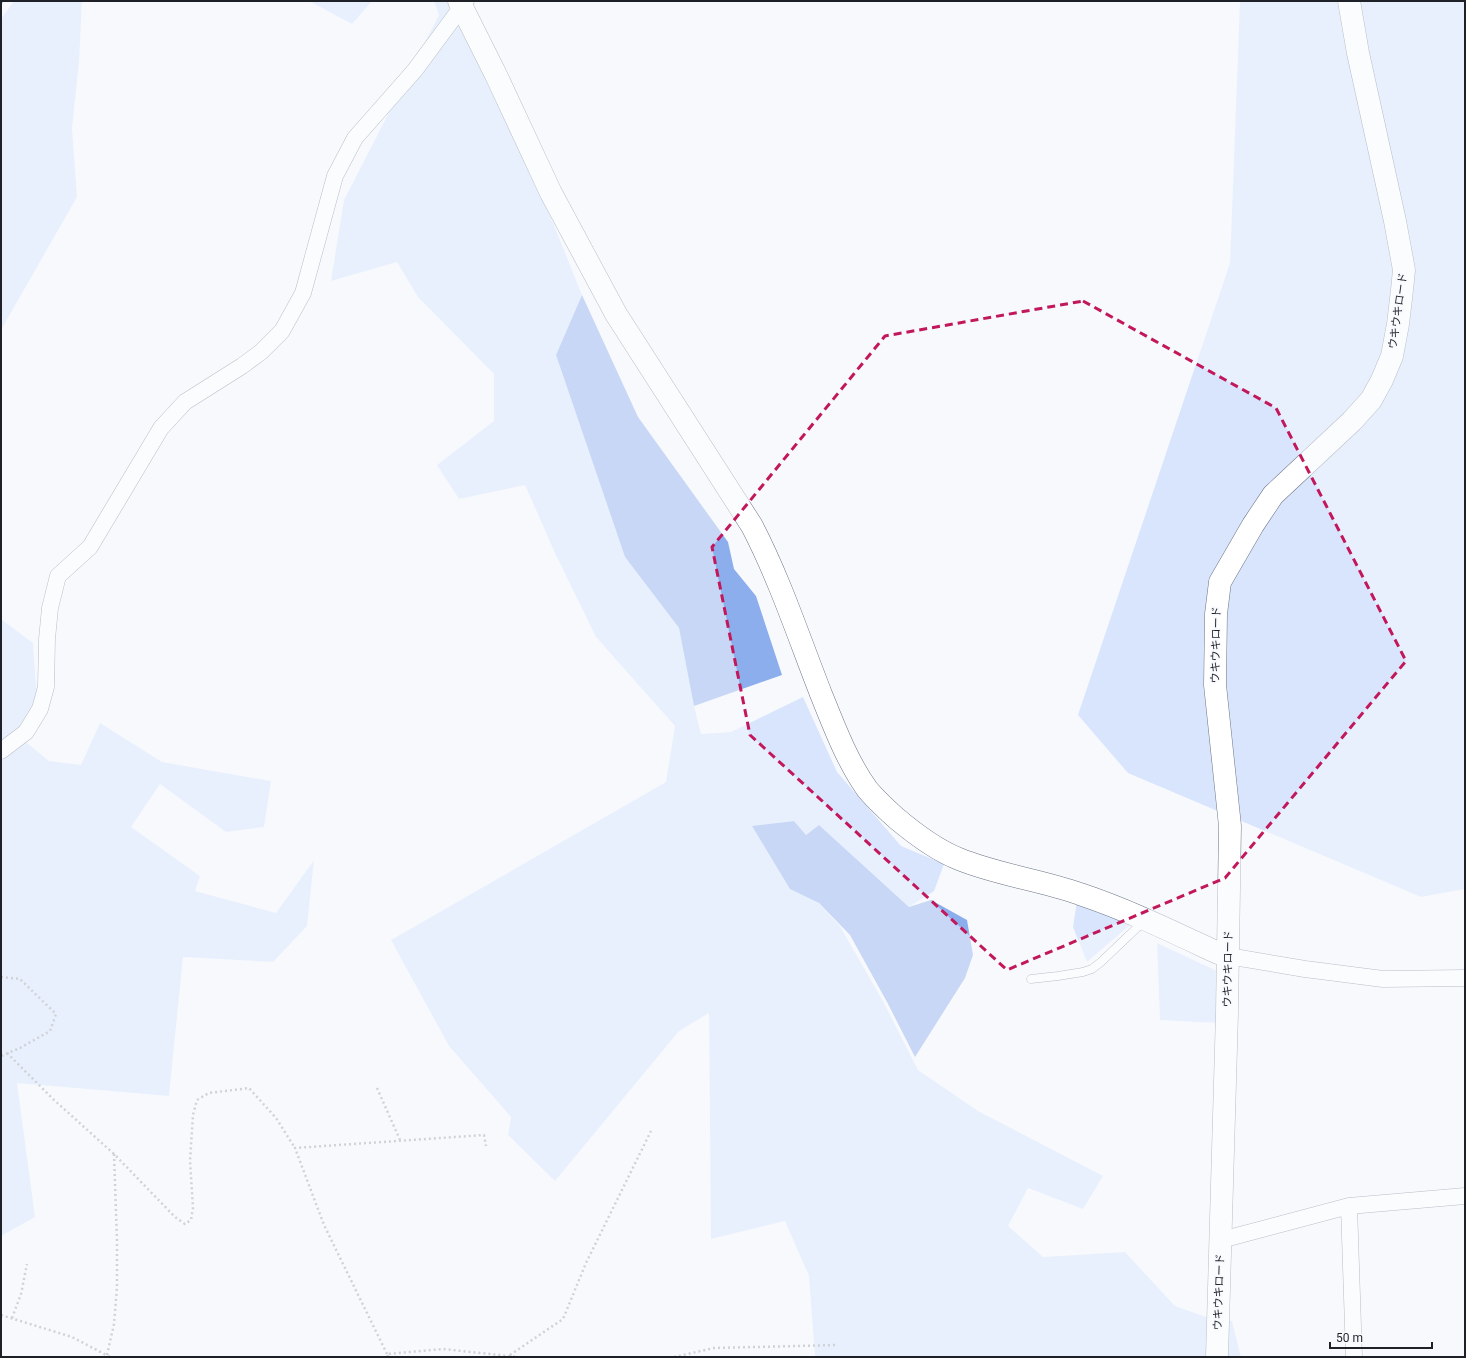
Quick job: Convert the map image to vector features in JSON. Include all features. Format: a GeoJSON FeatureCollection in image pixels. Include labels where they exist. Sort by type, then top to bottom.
{"type":"FeatureCollection","features":[{"type":"Feature","properties":{"kind":"street","name":"ウキウキロード"},"geometry":{"type":"LineString","coordinates":[[1217,1357],[1230,826],[1215,685],[1216,614],[1220,582],[1273,495],[1352,421],[1371,400],[1382,380],[1392,356],[1402,297],[1404,270],[1403,263],[1349,1]]}},
{"type":"Feature","properties":{"kind":"street"},"geometry":{"type":"LineString","coordinates":[[1,751],[26,732],[40,709],[46,687],[50,608],[58,576],[90,548],[161,428],[184,402],[249,361],[261,352],[282,331],[303,293],[335,176],[355,138],[415,70],[462,3],[551,193],[616,314],[752,526],[776,577],[834,728],[850,761],[868,789],[882,805],[926,841],[958,859],[1020,878],[1078,893],[1146,920],[1218,953],[1228,956],[1305,969],[1383,979],[1465,978]]}},
{"type":"Feature","properties":{"kind":"street"},"geometry":{"type":"LineString","coordinates":[[1221,1240],[1349,1206],[1465,1196]]}},
{"type":"Feature","properties":{"kind":"street"},"geometry":{"type":"LineString","coordinates":[[1349,1206],[1354,1357]]}},
{"type":"Feature","properties":{"kind":"lane"},"geometry":{"type":"LineString","coordinates":[[1030,979],[1083,972],[1092,968],[1101,962],[1146,920]]}},
{"type":"Feature","properties":{"kind":"path"},"geometry":{"type":"LineString","coordinates":[[1,977],[20,979],[56,1014],[50,1031],[1,1056]]}},
{"type":"Feature","properties":{"kind":"path"},"geometry":{"type":"LineString","coordinates":[[7,1054],[53,1099],[114,1154],[175,1217],[185,1224],[191,1220],[194,1208],[190,1161],[193,1115],[198,1100],[209,1093],[249,1088],[276,1118],[295,1148],[324,1226],[387,1356],[443,1349],[518,1357]]}},
{"type":"Feature","properties":{"kind":"path"},"geometry":{"type":"LineString","coordinates":[[377,1088],[400,1140]]}},
{"type":"Feature","properties":{"kind":"path"},"geometry":{"type":"LineString","coordinates":[[510,1355],[563,1319],[586,1263],[651,1131]]}},
{"type":"Feature","properties":{"kind":"path"},"geometry":{"type":"LineString","coordinates":[[295,1148],[484,1135],[486,1146]]}},
{"type":"Feature","properties":{"kind":"path"},"geometry":{"type":"LineString","coordinates":[[1,1315],[72,1337],[108,1356],[114,1324],[117,1287],[114,1154]]}},
{"type":"Feature","properties":{"kind":"path"},"geometry":{"type":"LineString","coordinates":[[12,1318],[21,1294],[27,1264]]}},
{"type":"Feature","properties":{"kind":"path"},"geometry":{"type":"LineString","coordinates":[[674,1357],[714,1348],[836,1345]]}},
{"type":"Feature","properties":{"kind":"highlighted area"},"geometry":{"type":"Polygon","coordinates":[[[1083,301],[1276,408],[1406,661],[1225,878],[1007,970],[750,735],[712,547],[885,336],[1083,301]]]}},
{"type":"Feature","properties":{"kind":"shaded area"},"geometry":{"type":"Polygon","coordinates":[[[14,1],[82,1],[79,62],[72,128],[77,197],[1,330],[1,19],[14,1]]]}},
{"type":"Feature","properties":{"kind":"shaded area"},"geometry":{"type":"Polygon","coordinates":[[[309,1],[372,1],[352,24],[309,1]]]}},
{"type":"Feature","properties":{"kind":"shaded area"},"geometry":{"type":"Polygon","coordinates":[[[434,1],[447,1],[488,81],[554,225],[582,295],[556,355],[625,557],[679,628],[701,734],[731,732],[803,697],[837,772],[901,846],[944,864],[934,891],[909,907],[819,825],[806,835],[794,821],[752,826],[812,896],[840,926],[884,1003],[918,1070],[978,1111],[1103,1176],[1083,1209],[1028,1188],[1008,1226],[1043,1257],[1125,1252],[1175,1306],[1209,1318],[1232,1321],[1241,1357],[815,1357],[809,1276],[785,1221],[711,1239],[709,1013],[679,1031],[555,1181],[508,1135],[511,1117],[449,1046],[391,940],[666,782],[675,726],[596,637],[555,553],[525,485],[459,499],[437,465],[494,421],[494,374],[418,297],[397,262],[331,281],[344,200],[439,15],[434,1]]]}},
{"type":"Feature","properties":{"kind":"shaded area"},"geometry":{"type":"Polygon","coordinates":[[[1240,1],[1465,1],[1465,889],[1421,897],[1128,773],[1078,715],[1230,263],[1240,1]]]}},
{"type":"Feature","properties":{"kind":"shaded area"},"geometry":{"type":"Polygon","coordinates":[[[1,619],[33,643],[37,699],[26,742],[49,761],[81,765],[100,723],[162,762],[271,781],[264,827],[226,832],[160,784],[131,827],[200,876],[195,891],[276,913],[314,860],[307,926],[273,962],[183,957],[169,1096],[17,1083],[35,1217],[1,1236],[1,619]]]}},
{"type":"Feature","properties":{"kind":"shaded area"},"geometry":{"type":"Polygon","coordinates":[[[1077,901],[1098,913],[1119,917],[1130,925],[1087,962],[1073,927],[1077,901]]]}},
{"type":"Feature","properties":{"kind":"shaded area"},"geometry":{"type":"Polygon","coordinates":[[[1157,943],[1217,971],[1218,1023],[1160,1020],[1157,943]]]}},
{"type":"Feature","properties":{"kind":"water"},"geometry":{"type":"Polygon","coordinates":[[[582,295],[638,417],[728,542],[734,569],[756,596],[782,675],[694,706],[679,628],[625,557],[556,355],[582,295]]]}},
{"type":"Feature","properties":{"kind":"water"},"geometry":{"type":"Polygon","coordinates":[[[794,821],[806,835],[819,825],[909,907],[931,900],[967,920],[973,955],[965,978],[915,1057],[850,935],[819,903],[790,889],[752,826],[794,821]]]}}]}
